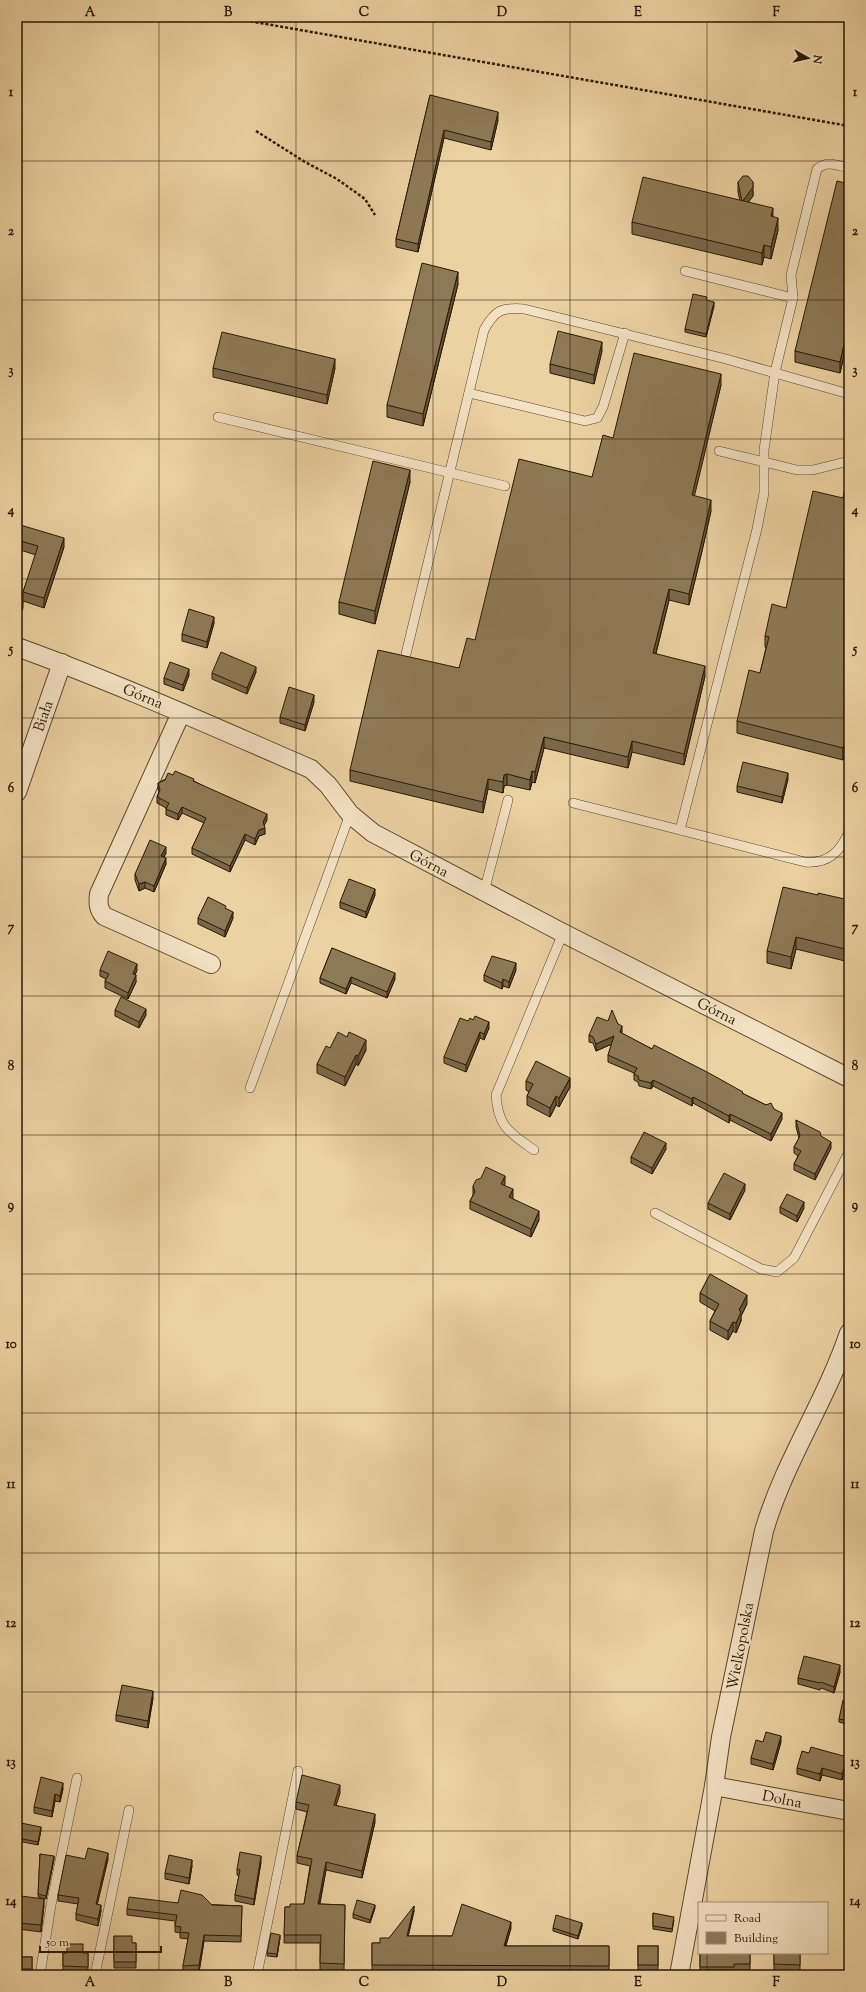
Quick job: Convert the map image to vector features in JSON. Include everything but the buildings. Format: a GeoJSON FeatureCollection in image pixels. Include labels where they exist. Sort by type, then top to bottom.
{"type":"FeatureCollection","features":[{"type":"Feature","properties":{"kind":"street","name":"Górna"},"geometry":{"type":"LineString","coordinates":[[17,647],[62,663],[311,769],[328,785],[350,814],[373,833],[563,933],[849,1078]]}},
{"type":"Feature","properties":{"kind":"street","name":"Biała"},"geometry":{"type":"LineString","coordinates":[[17,792],[62,663]]}},
{"type":"Feature","properties":{"kind":"street"},"geometry":{"type":"LineString","coordinates":[[181,713],[99,894],[98,902],[100,910],[104,916],[211,964]]}},
{"type":"Feature","properties":{"kind":"street","name":"Wielkopolska"},"geometry":{"type":"LineString","coordinates":[[679,1975],[714,1786],[721,1737],[757,1556],[771,1507],[829,1381],[849,1333]]}},
{"type":"Feature","properties":{"kind":"street","name":"Dolna"},"geometry":{"type":"LineString","coordinates":[[714,1786],[849,1810]]}},
{"type":"Feature","properties":{"kind":"lane"},"geometry":{"type":"LineString","coordinates":[[680,830],[758,530],[764,493],[764,450],[776,372],[793,298],[791,275],[817,170],[822,164],[828,163],[849,168]]}},
{"type":"Feature","properties":{"kind":"lane"},"geometry":{"type":"LineString","coordinates":[[685,271],[793,298]]}},
{"type":"Feature","properties":{"kind":"lane"},"geometry":{"type":"LineString","coordinates":[[406,654],[484,330],[490,319],[498,311],[509,308],[524,309],[625,333],[776,372],[849,394]]}},
{"type":"Feature","properties":{"kind":"lane"},"geometry":{"type":"LineString","coordinates":[[469,393],[585,422],[597,418],[603,407],[625,333]]}},
{"type":"Feature","properties":{"kind":"lane"},"geometry":{"type":"LineString","coordinates":[[218,417],[505,486]]}},
{"type":"Feature","properties":{"kind":"lane"},"geometry":{"type":"LineString","coordinates":[[719,450],[797,470],[813,470],[849,461]]}},
{"type":"Feature","properties":{"kind":"lane"},"geometry":{"type":"LineString","coordinates":[[484,892],[508,800]]}},
{"type":"Feature","properties":{"kind":"lane"},"geometry":{"type":"LineString","coordinates":[[573,803],[805,862],[815,863],[825,861],[835,854],[849,832]]}},
{"type":"Feature","properties":{"kind":"lane"},"geometry":{"type":"LineString","coordinates":[[250,1088],[350,814]]}},
{"type":"Feature","properties":{"kind":"lane"},"geometry":{"type":"LineString","coordinates":[[534,1150],[502,1125],[497,1112],[496,1095],[563,933]]}},
{"type":"Feature","properties":{"kind":"lane"},"geometry":{"type":"LineString","coordinates":[[655,1213],[761,1269],[777,1272],[794,1258],[849,1152]]}},
{"type":"Feature","properties":{"kind":"lane"},"geometry":{"type":"LineString","coordinates":[[257,1975],[298,1771]]}},
{"type":"Feature","properties":{"kind":"lane"},"geometry":{"type":"LineString","coordinates":[[40,1975],[50,1905],[77,1778]]}},
{"type":"Feature","properties":{"kind":"lane"},"geometry":{"type":"LineString","coordinates":[[95,1975],[129,1810]]}},
{"type":"Feature","properties":{"kind":"path"},"geometry":{"type":"LineString","coordinates":[[226,17],[849,126]]}},
{"type":"Feature","properties":{"kind":"path"},"geometry":{"type":"LineString","coordinates":[[256,131],[305,162],[337,179],[365,199],[375,215]]}}]}
